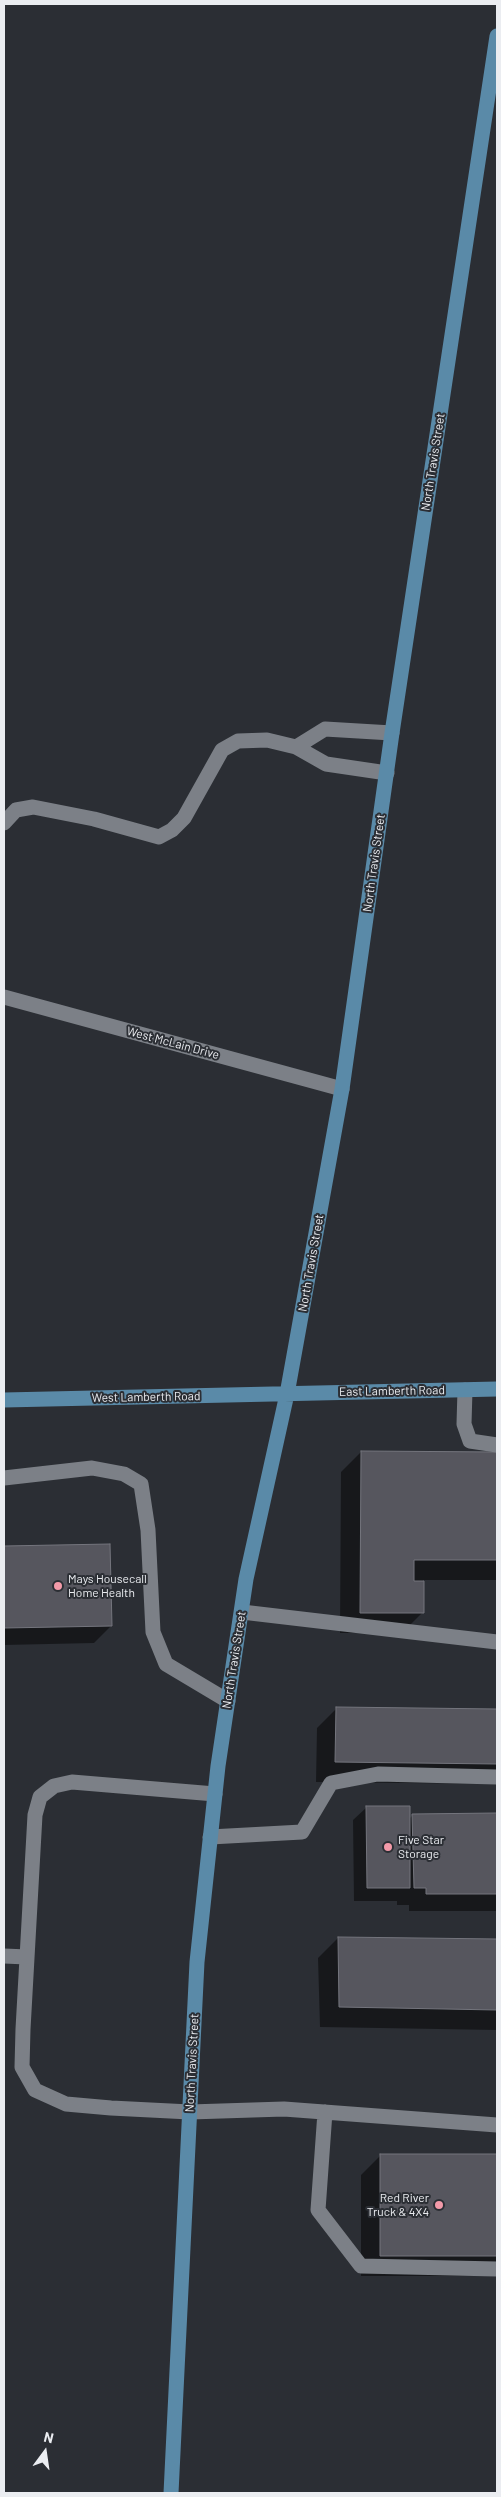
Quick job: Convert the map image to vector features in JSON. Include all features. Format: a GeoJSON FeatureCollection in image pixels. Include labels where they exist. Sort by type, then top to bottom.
{"type":"FeatureCollection","features":[{"type":"Feature","properties":{"kind":"main road","name":"North Travis Street"},"geometry":{"type":"LineString","coordinates":[[171,2493],[198,1962],[215,1794],[246,1579],[288,1394],[342,1089],[392,733],[497,36]]}},
{"type":"Feature","properties":{"kind":"main road","name":"East Lamberth Road"},"geometry":{"type":"LineString","coordinates":[[288,1394],[497,1389]]}},
{"type":"Feature","properties":{"kind":"main road","name":"West Lamberth Road"},"geometry":{"type":"LineString","coordinates":[[4,1400],[288,1394]]}},
{"type":"Feature","properties":{"kind":"street"},"geometry":{"type":"LineString","coordinates":[[296,747],[325,729],[392,733]]}},
{"type":"Feature","properties":{"kind":"street"},"geometry":{"type":"LineString","coordinates":[[4,823],[16,810],[33,807],[94,819],[159,837],[172,830],[184,818],[222,750],[238,741],[267,740],[296,747],[326,764],[387,773]]}},
{"type":"Feature","properties":{"kind":"street","name":"West McLain Drive"},"geometry":{"type":"LineString","coordinates":[[4,996],[342,1089]]}},
{"type":"Feature","properties":{"kind":"street"},"geometry":{"type":"LineString","coordinates":[[465,1390],[464,1424],[470,1442],[497,1446]]}},
{"type":"Feature","properties":{"kind":"street"},"geometry":{"type":"LineString","coordinates":[[4,1478],[92,1468],[124,1474],[141,1484],[148,1530],[153,1632],[166,1664],[228,1701]]}},
{"type":"Feature","properties":{"kind":"street"},"geometry":{"type":"LineString","coordinates":[[242,1612],[497,1642]]}},
{"type":"Feature","properties":{"kind":"street"},"geometry":{"type":"LineString","coordinates":[[210,1837],[302,1832],[330,1783],[378,1774],[497,1777]]}},
{"type":"Feature","properties":{"kind":"street"},"geometry":{"type":"LineString","coordinates":[[215,1794],[72,1782],[54,1786],[40,1797],[35,1815],[22,2066],[34,2090],[66,2104],[190,2112],[284,2109],[497,2125]]}},
{"type":"Feature","properties":{"kind":"street"},"geometry":{"type":"LineString","coordinates":[[4,1956],[27,1956]]}},
{"type":"Feature","properties":{"kind":"street"},"geometry":{"type":"LineString","coordinates":[[325,2112],[318,2210],[361,2266],[497,2269]]}},
{"type":"Feature","properties":{"kind":"building"},"geometry":{"type":"Polygon","coordinates":[[[361,1451],[497,1452],[497,1560],[414,1560],[414,1581],[424,1581],[424,1613],[360,1613],[361,1451]]]}},
{"type":"Feature","properties":{"kind":"building","name":"Mays Housecall Home Health"},"geometry":{"type":"Polygon","coordinates":[[[110,1544],[112,1626],[4,1628],[4,1546],[110,1544]]]}},
{"type":"Feature","properties":{"kind":"building"},"geometry":{"type":"Polygon","coordinates":[[[336,1707],[497,1709],[497,1764],[335,1762],[336,1707]]]}},
{"type":"Feature","properties":{"kind":"building","name":"Five Star Storage"},"geometry":{"type":"Polygon","coordinates":[[[366,1806],[410,1806],[410,1888],[367,1888],[366,1806]]]}},
{"type":"Feature","properties":{"kind":"building"},"geometry":{"type":"Polygon","coordinates":[[[497,1813],[497,1894],[426,1894],[426,1888],[414,1888],[412,1814],[497,1813]]]}},
{"type":"Feature","properties":{"kind":"building"},"geometry":{"type":"Polygon","coordinates":[[[338,1937],[497,1939],[497,2010],[339,2007],[338,1937]]]}},
{"type":"Feature","properties":{"kind":"building","name":"Red River Truck & 4X4"},"geometry":{"type":"Polygon","coordinates":[[[380,2154],[497,2154],[497,2256],[380,2256],[380,2154]]]}},
{"type":"Feature","properties":{"kind":"place","name":"Mays Housecall Home Health"},"geometry":{"type":"Point","coordinates":[58,1586]}},
{"type":"Feature","properties":{"kind":"place","name":"Five Star Storage"},"geometry":{"type":"Point","coordinates":[388,1847]}},
{"type":"Feature","properties":{"kind":"place","name":"Red River Truck & 4X4"},"geometry":{"type":"Point","coordinates":[439,2205]}}]}
